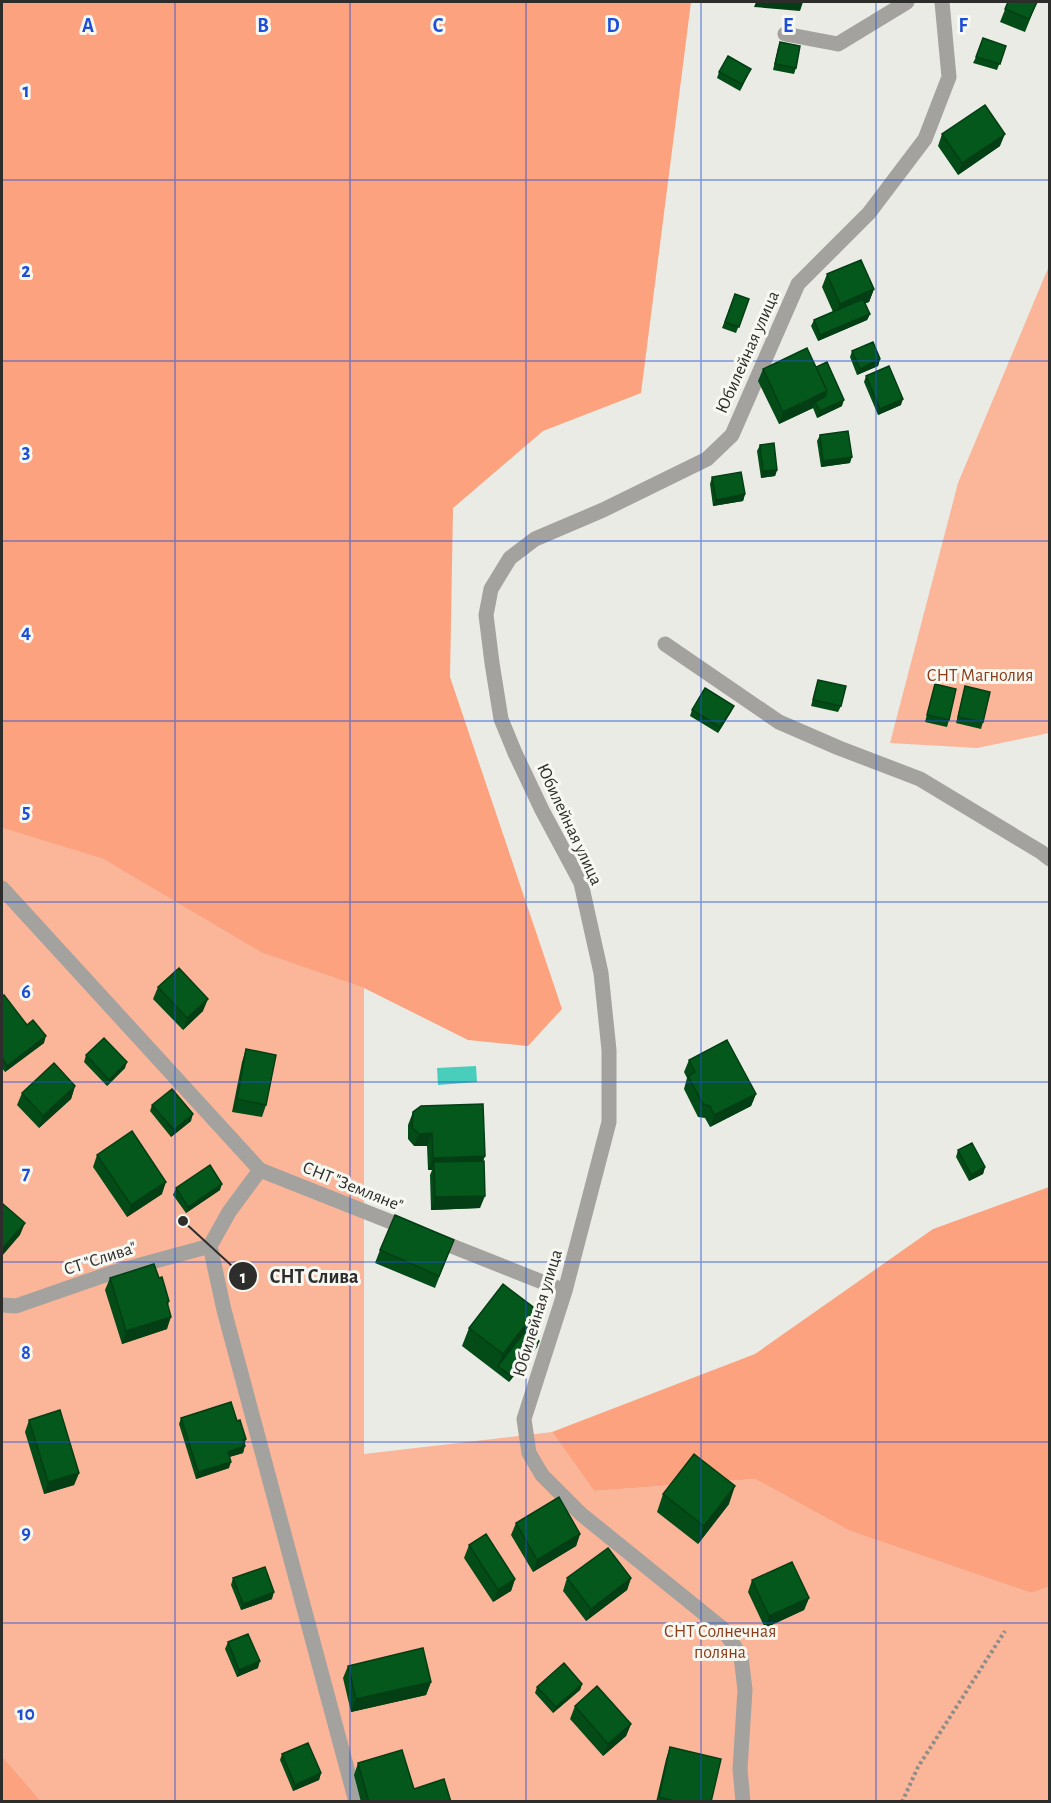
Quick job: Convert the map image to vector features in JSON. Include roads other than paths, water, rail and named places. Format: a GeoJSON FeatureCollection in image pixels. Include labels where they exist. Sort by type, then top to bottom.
{"type":"FeatureCollection","features":[{"type":"Feature","properties":{"kind":"street"},"geometry":{"type":"LineString","coordinates":[[785,34],[838,44],[907,2]]}},
{"type":"Feature","properties":{"kind":"street","name":"Юбилейная улица"},"geometry":{"type":"LineString","coordinates":[[743,1802],[740,1769],[745,1690],[741,1656],[722,1628],[581,1514],[542,1475],[530,1453],[524,1419],[565,1291],[609,1122],[609,1050],[601,974],[581,883],[542,810],[501,719],[486,615],[491,589],[510,558],[535,539],[603,510],[707,459],[732,435],[798,284],[869,213],[925,139],[949,77],[942,2]]}},
{"type":"Feature","properties":{"kind":"street"},"geometry":{"type":"LineString","coordinates":[[665,644],[779,722],[920,779],[1050,859]]}},
{"type":"Feature","properties":{"kind":"street"},"geometry":{"type":"LineString","coordinates":[[2,888],[260,1170],[229,1212],[210,1246],[224,1310],[356,1802]]}},
{"type":"Feature","properties":{"kind":"street","name":"СНТ \"Земляне\""},"geometry":{"type":"LineString","coordinates":[[260,1170],[565,1291]]}},
{"type":"Feature","properties":{"kind":"street","name":"СТ \"Слива\""},"geometry":{"type":"LineString","coordinates":[[2,1305],[16,1306],[111,1273],[210,1246]]}},
{"type":"Feature","properties":{"kind":"water"},"geometry":{"type":"Polygon","coordinates":[[[476,1066],[477,1082],[438,1085],[437,1068],[476,1066]]]}},
{"type":"Feature","properties":{"kind":"place","name":"СНТ Слива"},"geometry":{"type":"Point","coordinates":[183,1221]}},
{"type":"Feature","properties":{"kind":"park label","name":"СНТ Магнолия"},"geometry":{"type":"Point","coordinates":[980,675]}},
{"type":"Feature","properties":{"kind":"park label","name":"СНТ Солнечная поляна"},"geometry":{"type":"Point","coordinates":[720,1641]}}]}
